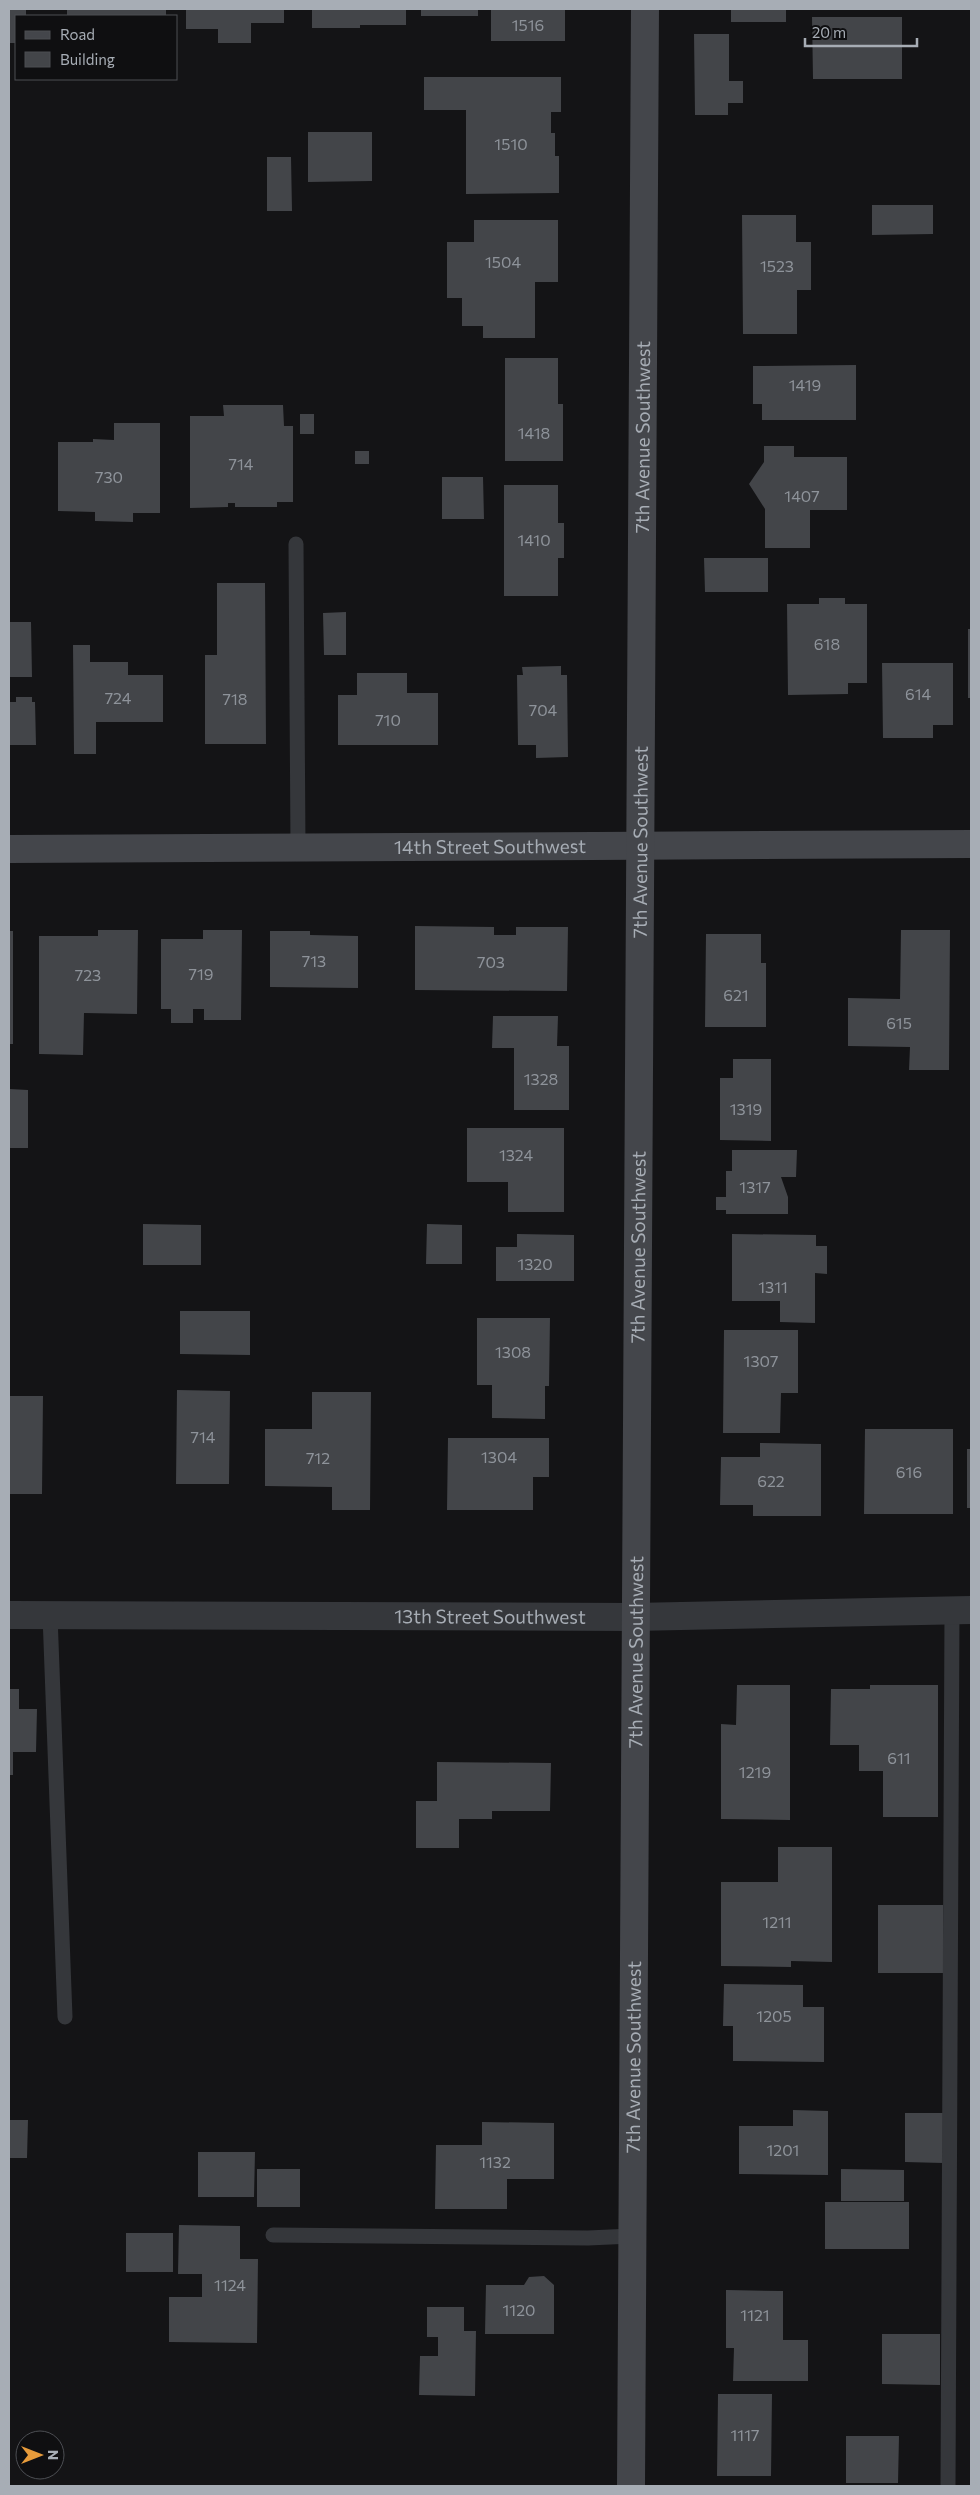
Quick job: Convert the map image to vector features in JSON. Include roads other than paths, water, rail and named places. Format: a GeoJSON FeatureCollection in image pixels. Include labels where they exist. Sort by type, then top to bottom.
{"type":"FeatureCollection","features":[{"type":"Feature","properties":{"kind":"street","name":"7th Avenue Southwest"},"geometry":{"type":"LineString","coordinates":[[631,2486],[634,1617],[645,9]]}},
{"type":"Feature","properties":{"kind":"street","name":"14th Street Southwest"},"geometry":{"type":"LineString","coordinates":[[9,849],[971,844]]}},
{"type":"Feature","properties":{"kind":"street","name":"13th Street Southwest"},"geometry":{"type":"LineString","coordinates":[[9,1615],[634,1617],[962,1611]]}},
{"type":"Feature","properties":{"kind":"lane"},"geometry":{"type":"LineString","coordinates":[[296,544],[298,848]]}},
{"type":"Feature","properties":{"kind":"lane"},"geometry":{"type":"LineString","coordinates":[[948,2486],[962,1611]]}},
{"type":"Feature","properties":{"kind":"lane"},"geometry":{"type":"LineString","coordinates":[[50,1615],[65,2017]]}},
{"type":"Feature","properties":{"kind":"lane"},"geometry":{"type":"LineString","coordinates":[[273,2235],[588,2238],[632,2236]]}}]}
